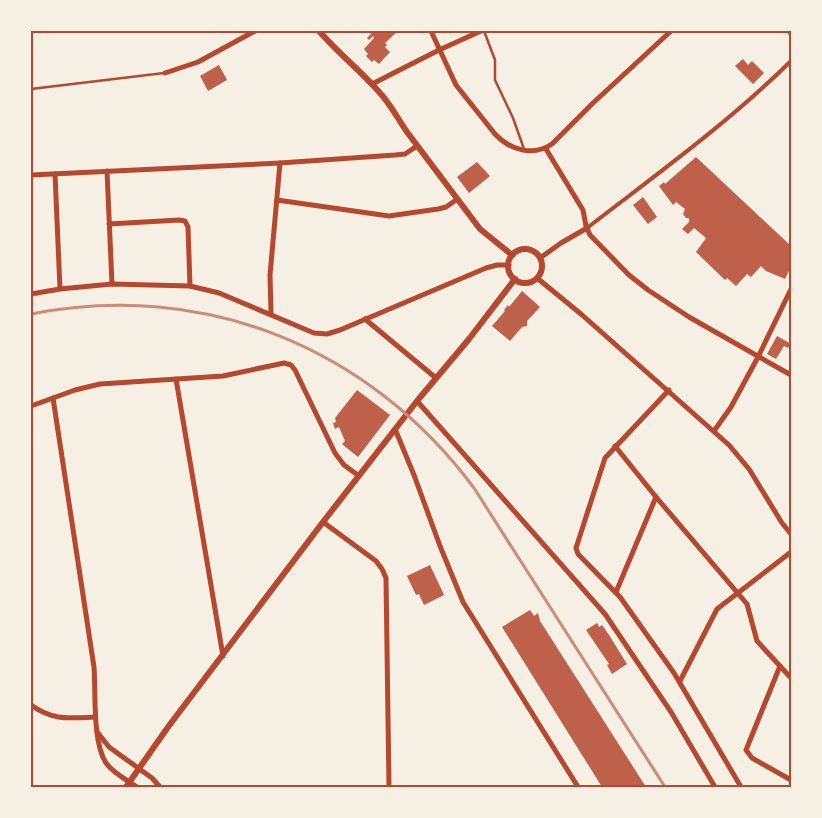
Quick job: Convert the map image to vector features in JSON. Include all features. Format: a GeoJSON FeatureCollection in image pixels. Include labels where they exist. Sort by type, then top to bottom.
{"type":"FeatureCollection","features":[{"type":"Feature","properties":{"kind":"street"},"geometry":{"type":"LineString","coordinates":[[165,73],[198,62],[254,31]]}},
{"type":"Feature","properties":{"kind":"street"},"geometry":{"type":"LineString","coordinates":[[319,31],[372,84],[398,116],[405,130],[456,200],[484,234],[512,255]]}},
{"type":"Feature","properties":{"kind":"street"},"geometry":{"type":"LineString","coordinates":[[431,31],[460,90],[501,140],[524,151],[536,151],[546,148],[664,34],[671,31]]}},
{"type":"Feature","properties":{"kind":"street"},"geometry":{"type":"LineString","coordinates":[[372,84],[439,50],[483,31]]}},
{"type":"Feature","properties":{"kind":"street"},"geometry":{"type":"LineString","coordinates":[[788,31],[791,34]]}},
{"type":"Feature","properties":{"kind":"street"},"geometry":{"type":"LineString","coordinates":[[540,258],[587,228],[696,145],[743,106],[791,61]]}},
{"type":"Feature","properties":{"kind":"street"},"geometry":{"type":"LineString","coordinates":[[31,175],[280,163],[401,154],[417,146]]}},
{"type":"Feature","properties":{"kind":"street"},"geometry":{"type":"LineString","coordinates":[[546,148],[582,210],[587,228],[592,237],[640,284],[689,317],[791,375]]}},
{"type":"Feature","properties":{"kind":"street"},"geometry":{"type":"LineString","coordinates":[[271,314],[269,283],[280,163]]}},
{"type":"Feature","properties":{"kind":"street"},"geometry":{"type":"LineString","coordinates":[[107,171],[112,284]]}},
{"type":"Feature","properties":{"kind":"street"},"geometry":{"type":"LineString","coordinates":[[54,174],[60,288]]}},
{"type":"Feature","properties":{"kind":"street"},"geometry":{"type":"LineString","coordinates":[[277,200],[393,216],[443,208],[456,200]]}},
{"type":"Feature","properties":{"kind":"street"},"geometry":{"type":"LineString","coordinates":[[109,224],[185,221],[188,227],[190,286]]}},
{"type":"Feature","properties":{"kind":"street"},"geometry":{"type":"LineString","coordinates":[[532,250],[540,258],[542,268],[537,278],[528,282],[521,282],[515,279],[510,272],[508,265],[512,255],[518,251],[532,250]]}},
{"type":"Feature","properties":{"kind":"street"},"geometry":{"type":"LineString","coordinates":[[31,294],[60,288],[112,284],[190,286],[219,293],[304,330],[322,334],[331,333],[494,266],[508,265]]}},
{"type":"Feature","properties":{"kind":"street"},"geometry":{"type":"LineString","coordinates":[[537,278],[669,390],[714,431],[749,469],[782,523],[791,534]]}},
{"type":"Feature","properties":{"kind":"street"},"geometry":{"type":"LineString","coordinates":[[127,784],[323,522],[515,279]]}},
{"type":"Feature","properties":{"kind":"street"},"geometry":{"type":"LineString","coordinates":[[714,431],[731,407],[791,289]]}},
{"type":"Feature","properties":{"kind":"street"},"geometry":{"type":"LineString","coordinates":[[365,319],[436,378]]}},
{"type":"Feature","properties":{"kind":"street"},"geometry":{"type":"LineString","coordinates":[[31,406],[100,384],[223,376],[282,362],[291,365],[298,375],[335,453],[344,464],[359,476]]}},
{"type":"Feature","properties":{"kind":"street"},"geometry":{"type":"LineString","coordinates":[[176,379],[223,656]]}},
{"type":"Feature","properties":{"kind":"street"},"geometry":{"type":"LineString","coordinates":[[669,390],[615,446],[603,463],[577,542],[577,551],[616,592],[642,625],[680,681],[740,787]]}},
{"type":"Feature","properties":{"kind":"street"},"geometry":{"type":"LineString","coordinates":[[53,398],[94,667],[95,717],[100,750],[107,763],[127,784],[137,787]]}},
{"type":"Feature","properties":{"kind":"street"},"geometry":{"type":"LineString","coordinates":[[417,401],[605,614],[671,712],[715,787]]}},
{"type":"Feature","properties":{"kind":"street"},"geometry":{"type":"LineString","coordinates":[[395,430],[463,602],[578,787]]}},
{"type":"Feature","properties":{"kind":"street"},"geometry":{"type":"LineString","coordinates":[[615,446],[656,497],[738,592],[749,608],[757,641],[791,678]]}},
{"type":"Feature","properties":{"kind":"street"},"geometry":{"type":"LineString","coordinates":[[616,592],[656,497]]}},
{"type":"Feature","properties":{"kind":"street"},"geometry":{"type":"LineString","coordinates":[[323,522],[376,561],[386,578],[389,787]]}},
{"type":"Feature","properties":{"kind":"street"},"geometry":{"type":"LineString","coordinates":[[680,681],[714,612],[791,552]]}},
{"type":"Feature","properties":{"kind":"street"},"geometry":{"type":"LineString","coordinates":[[780,666],[746,750],[752,758],[791,780]]}},
{"type":"Feature","properties":{"kind":"street"},"geometry":{"type":"LineString","coordinates":[[31,705],[50,716],[60,718],[95,717]]}},
{"type":"Feature","properties":{"kind":"street"},"geometry":{"type":"LineString","coordinates":[[98,732],[109,747],[152,778],[160,787]]}},
{"type":"Feature","properties":{"kind":"lane"},"geometry":{"type":"LineString","coordinates":[[483,31],[494,60],[495,80],[524,151]]}},
{"type":"Feature","properties":{"kind":"lane"},"geometry":{"type":"LineString","coordinates":[[31,89],[165,73]]}},
{"type":"Feature","properties":{"kind":"building"},"geometry":{"type":"Polygon","coordinates":[[[369,31],[398,31],[385,43],[387,45],[385,47],[390,52],[379,64],[374,60],[372,62],[366,56],[368,54],[364,49],[374,38],[373,36],[369,40],[367,38],[371,34],[369,31]]]}},
{"type":"Feature","properties":{"kind":"building"},"geometry":{"type":"Polygon","coordinates":[[[743,59],[748,65],[752,61],[764,73],[753,84],[735,66],[743,59]]]}},
{"type":"Feature","properties":{"kind":"building"},"geometry":{"type":"Polygon","coordinates":[[[219,65],[227,80],[208,91],[200,76],[219,65]]]}},
{"type":"Feature","properties":{"kind":"building"},"geometry":{"type":"Polygon","coordinates":[[[696,157],[791,246],[791,267],[785,279],[766,271],[761,266],[751,277],[747,274],[736,286],[727,278],[725,280],[696,252],[706,238],[694,228],[688,234],[682,229],[689,222],[689,218],[686,218],[683,214],[685,209],[676,202],[673,205],[659,186],[664,182],[665,184],[696,157]]]}},
{"type":"Feature","properties":{"kind":"building"},"geometry":{"type":"Polygon","coordinates":[[[477,162],[490,176],[469,193],[457,177],[477,162]]]}},
{"type":"Feature","properties":{"kind":"building"},"geometry":{"type":"Polygon","coordinates":[[[643,197],[657,217],[648,224],[633,205],[643,197]]]}},
{"type":"Feature","properties":{"kind":"building"},"geometry":{"type":"Polygon","coordinates":[[[522,291],[540,307],[527,321],[527,326],[522,327],[510,341],[492,326],[508,305],[509,307],[522,291]]]}},
{"type":"Feature","properties":{"kind":"building"},"geometry":{"type":"Polygon","coordinates":[[[777,336],[791,344],[788,348],[784,346],[776,359],[767,354],[777,336]]]}},
{"type":"Feature","properties":{"kind":"building"},"geometry":{"type":"Polygon","coordinates":[[[357,390],[390,415],[358,457],[342,444],[345,441],[339,427],[335,429],[333,423],[336,422],[335,418],[357,390]]]}},
{"type":"Feature","properties":{"kind":"building"},"geometry":{"type":"Polygon","coordinates":[[[430,565],[444,595],[424,605],[419,594],[416,595],[407,576],[430,565]]]}},
{"type":"Feature","properties":{"kind":"building"},"geometry":{"type":"Polygon","coordinates":[[[530,610],[534,616],[538,613],[540,621],[646,787],[602,787],[502,627],[530,610]]]}},
{"type":"Feature","properties":{"kind":"building"},"geometry":{"type":"Polygon","coordinates":[[[597,623],[599,627],[602,625],[627,664],[612,674],[607,665],[609,664],[586,630],[597,623]]]}},
{"type":"Feature","properties":{"kind":"railway"},"geometry":{"type":"LineString","coordinates":[[31,314],[95,306],[158,307],[220,317],[278,335],[333,362],[385,397],[432,439],[474,488],[665,787]]}}]}
